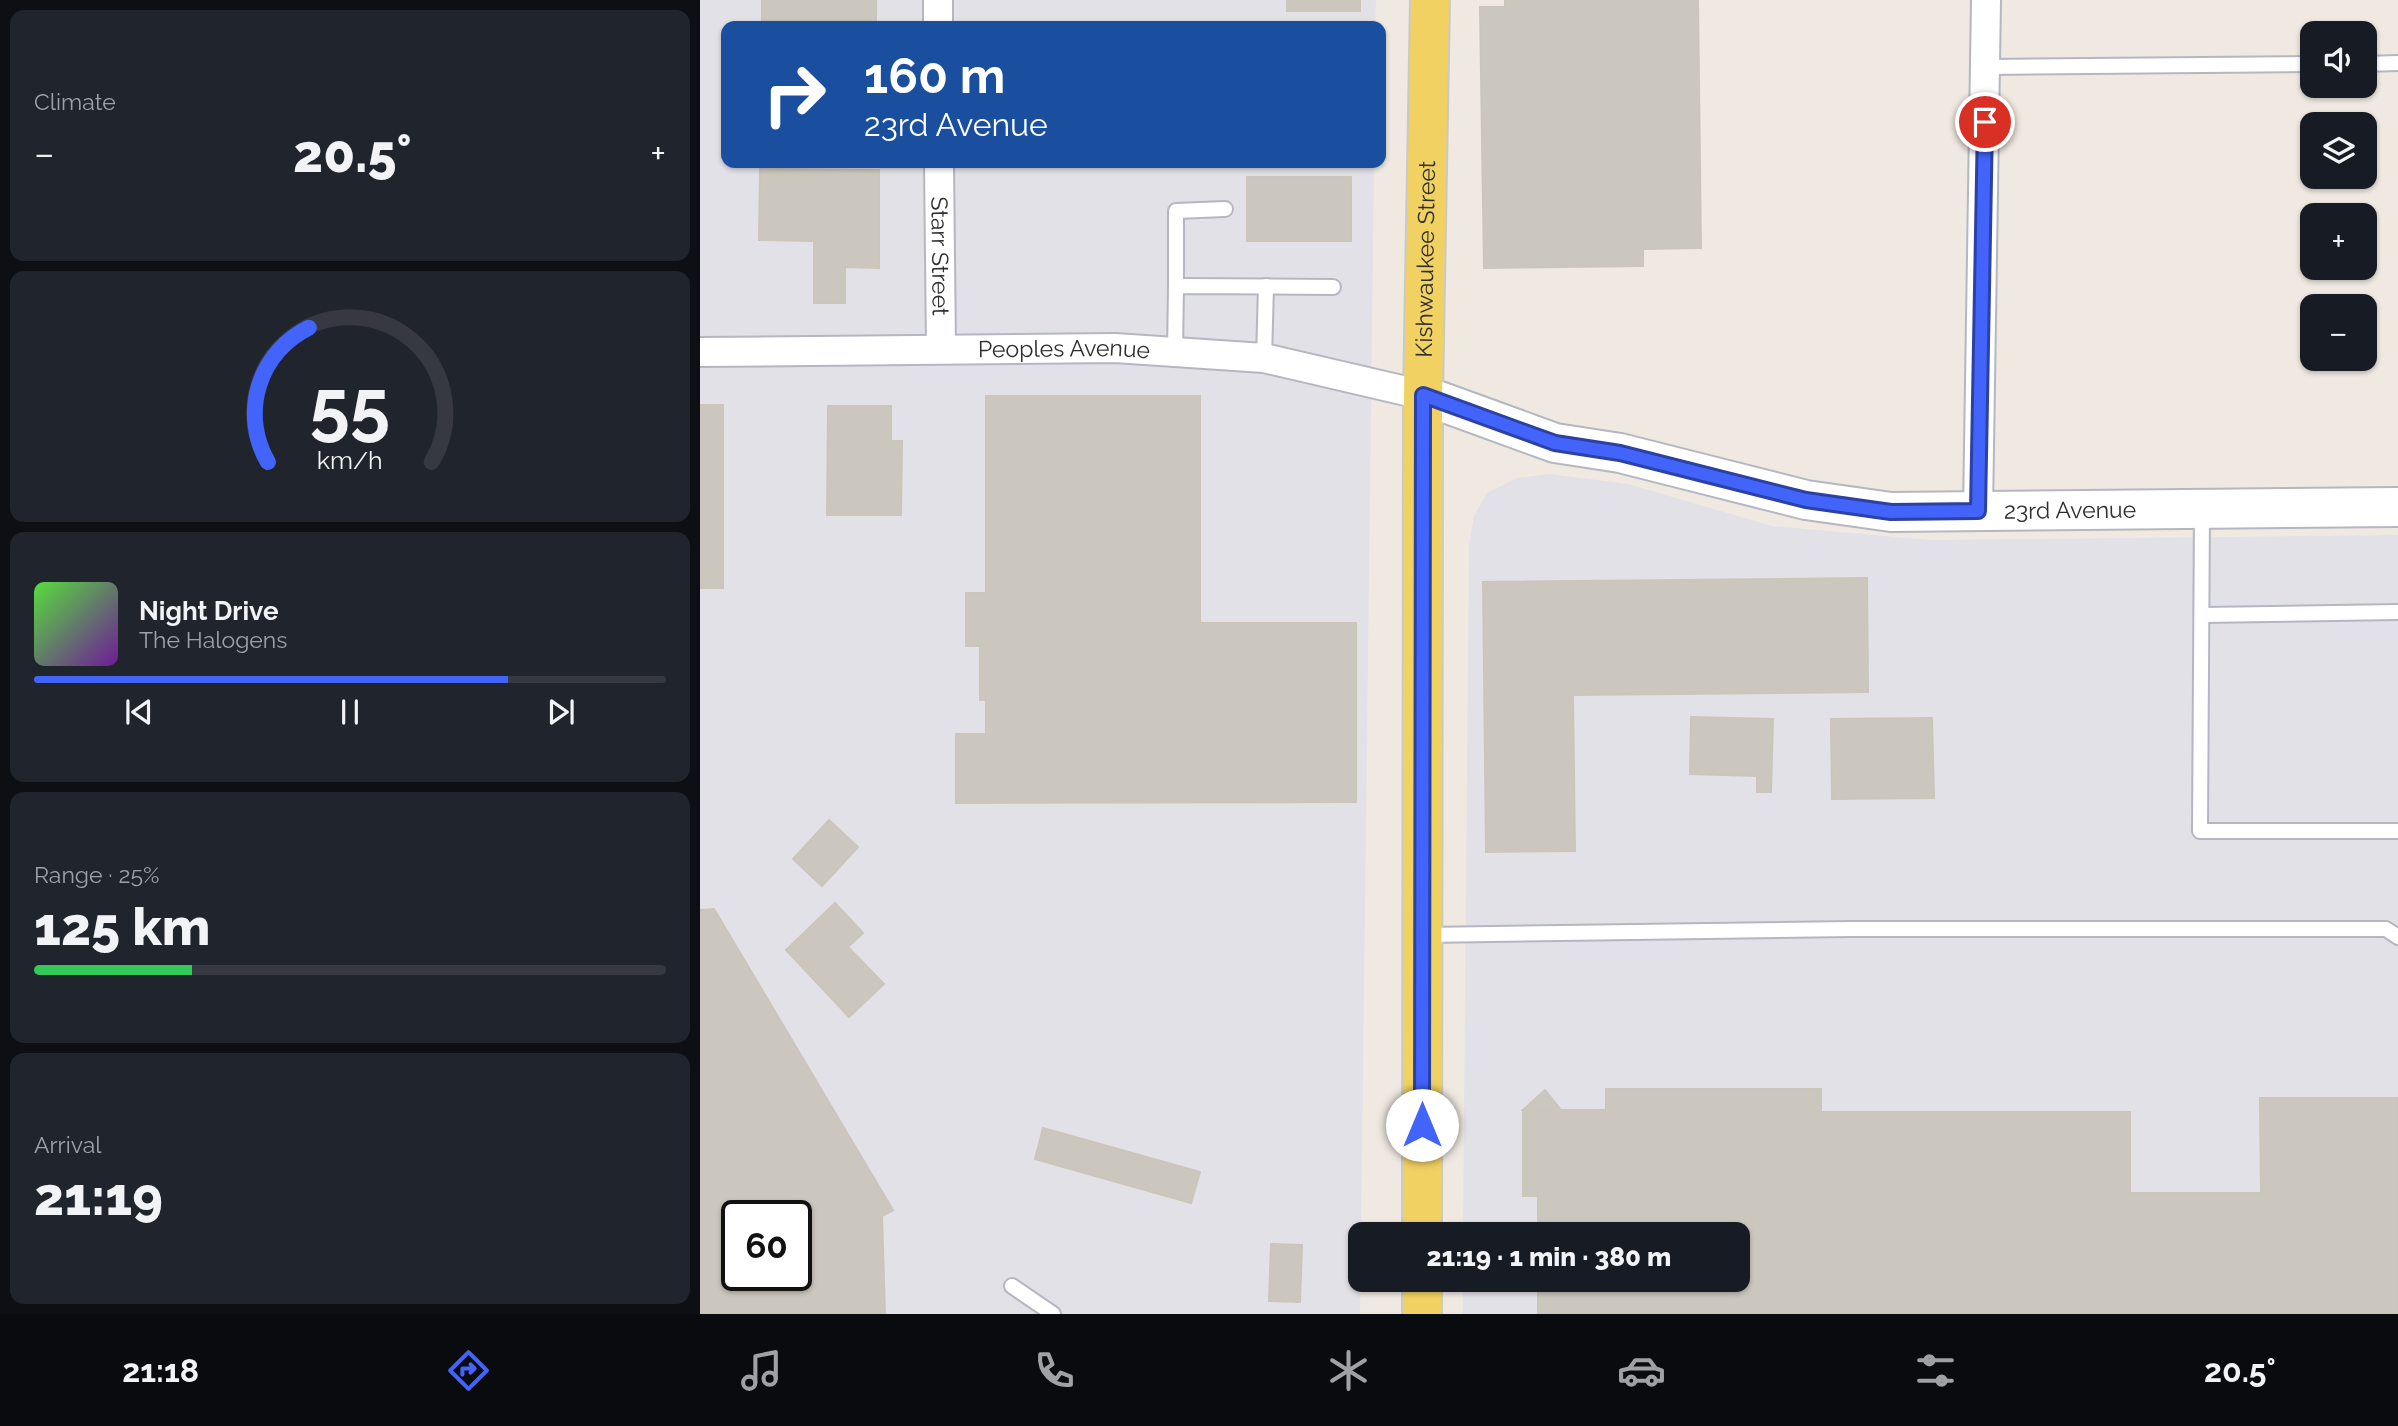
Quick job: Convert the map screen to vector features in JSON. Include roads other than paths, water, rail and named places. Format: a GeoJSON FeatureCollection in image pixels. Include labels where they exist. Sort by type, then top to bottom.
{"type":"FeatureCollection","features":[{"type":"Feature","properties":{"kind":"main road","name":"Kishwaukee Street"},"geometry":{"type":"LineString","coordinates":[[1422,1222],[1423,395],[1430,0]]}},
{"type":"Feature","properties":{"kind":"main road"},"geometry":{"type":"LineString","coordinates":[[1422,1292],[1422,1314]]}},
{"type":"Feature","properties":{"kind":"street"},"geometry":{"type":"LineString","coordinates":[[938,0],[938,21]]}},
{"type":"Feature","properties":{"kind":"street"},"geometry":{"type":"LineString","coordinates":[[1978,511],[1986,0]]}},
{"type":"Feature","properties":{"kind":"street","name":"Starr Street"},"geometry":{"type":"LineString","coordinates":[[939,168],[941,349]]}},
{"type":"Feature","properties":{"kind":"street","name":"Peoples Avenue"},"geometry":{"type":"LineString","coordinates":[[700,352],[1115,348],[1264,358],[1423,395]]}},
{"type":"Feature","properties":{"kind":"street","name":"23rd Avenue"},"geometry":{"type":"LineString","coordinates":[[1423,395],[1555,443],[1620,453],[1806,500],[1891,512],[2398,507]]}},
{"type":"Feature","properties":{"kind":"lane"},"geometry":{"type":"LineString","coordinates":[[2377,64],[2398,63]]}},
{"type":"Feature","properties":{"kind":"lane"},"geometry":{"type":"LineString","coordinates":[[1986,67],[2300,64]]}},
{"type":"Feature","properties":{"kind":"lane"},"geometry":{"type":"LineString","coordinates":[[1175,352],[1176,211],[1225,209]]}},
{"type":"Feature","properties":{"kind":"lane"},"geometry":{"type":"LineString","coordinates":[[1176,286],[1333,287]]}},
{"type":"Feature","properties":{"kind":"lane"},"geometry":{"type":"LineString","coordinates":[[1264,358],[1266,286]]}},
{"type":"Feature","properties":{"kind":"lane"},"geometry":{"type":"LineString","coordinates":[[2202,509],[2200,831],[2398,831]]}},
{"type":"Feature","properties":{"kind":"lane"},"geometry":{"type":"LineString","coordinates":[[2202,615],[2398,612]]}},
{"type":"Feature","properties":{"kind":"lane"},"geometry":{"type":"LineString","coordinates":[[1422,935],[1851,929],[2386,929],[2398,937]]}},
{"type":"Feature","properties":{"kind":"lane"},"geometry":{"type":"LineString","coordinates":[[1012,1286],[1053,1314]]}}]}
